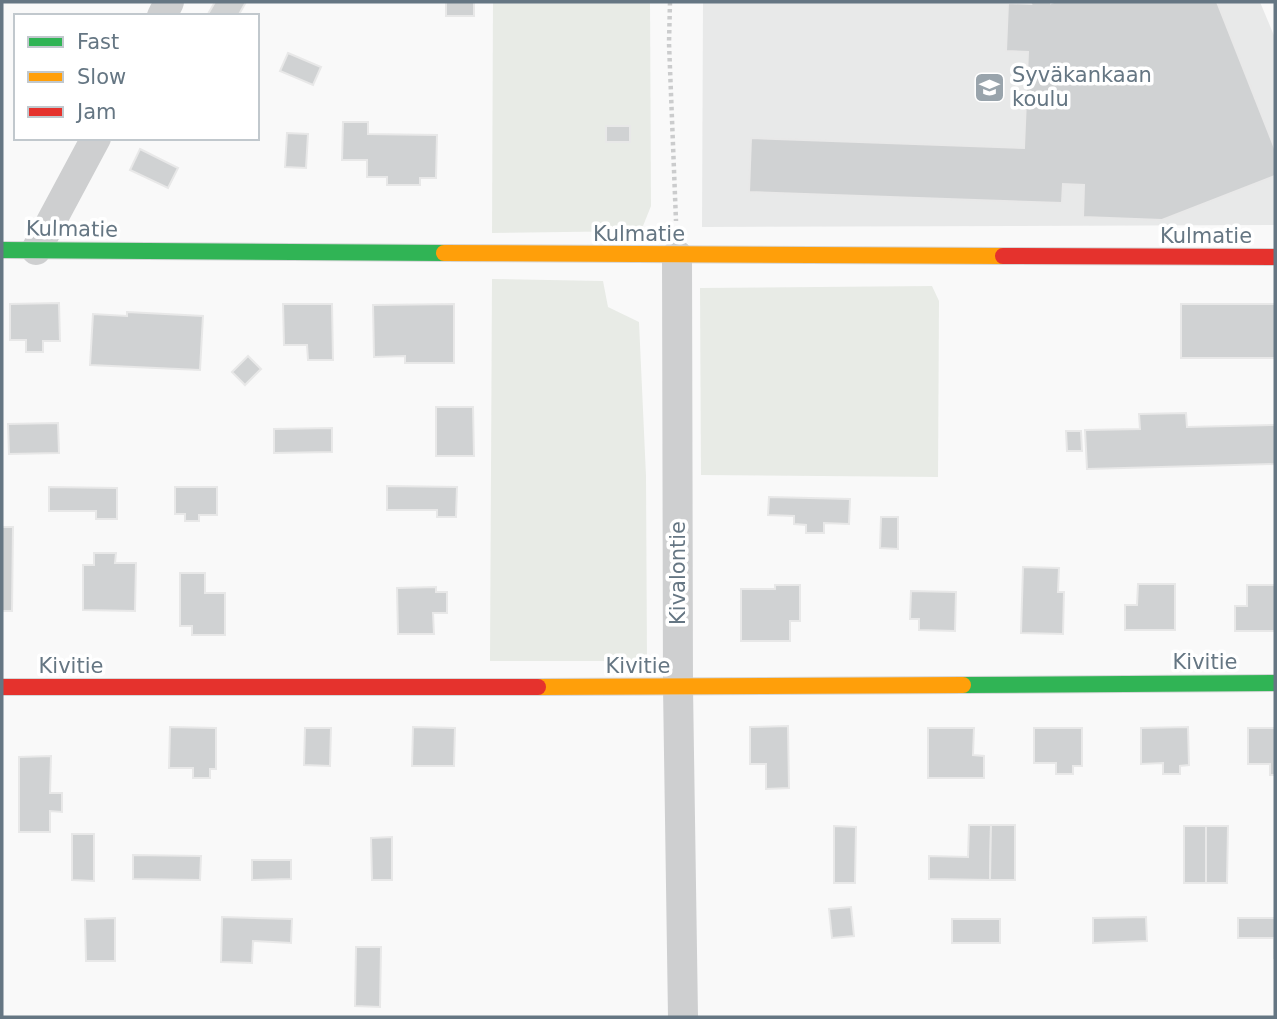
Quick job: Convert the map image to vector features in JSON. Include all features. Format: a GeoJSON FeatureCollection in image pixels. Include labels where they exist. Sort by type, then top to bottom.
{"type":"FeatureCollection","features":[{"type":"Feature","properties":{"kind":"street"},"geometry":{"type":"LineString","coordinates":[[36,250],[95,140]]}},
{"type":"Feature","properties":{"kind":"street","name":"Kulmatie"},"geometry":{"type":"LineString","coordinates":[[2,250],[1275,257]]}},
{"type":"Feature","properties":{"kind":"street","name":"Kivalontie"},"geometry":{"type":"LineString","coordinates":[[677,255],[678,687],[683,1017]]}},
{"type":"Feature","properties":{"kind":"street","name":"Kivitie"},"geometry":{"type":"LineString","coordinates":[[2,687],[678,687],[1275,683]]}},
{"type":"Feature","properties":{"kind":"path"},"geometry":{"type":"LineString","coordinates":[[670,2],[669,43],[677,255]]}},
{"type":"Feature","properties":{"kind":"shaded area"},"geometry":{"type":"Polygon","coordinates":[[[493,2],[650,2],[651,206],[641,231],[492,233],[493,2]]]}},
{"type":"Feature","properties":{"kind":"shaded area","name":"Syväkankaan koulu"},"geometry":{"type":"Polygon","coordinates":[[[703,2],[1260,2],[1275,38],[1275,225],[702,227],[703,2]]]}},
{"type":"Feature","properties":{"kind":"shaded area"},"geometry":{"type":"Polygon","coordinates":[[[492,279],[603,281],[608,307],[639,322],[646,476],[647,661],[490,661],[492,279]]]}},
{"type":"Feature","properties":{"kind":"shaded area"},"geometry":{"type":"Polygon","coordinates":[[[932,286],[939,301],[938,477],[701,475],[700,288],[932,286]]]}},
{"type":"Feature","properties":{"kind":"building"},"geometry":{"type":"Polygon","coordinates":[[[215,2],[246,2],[239,14],[208,14],[215,2]]]}},
{"type":"Feature","properties":{"kind":"building"},"geometry":{"type":"Polygon","coordinates":[[[446,2],[474,2],[474,16],[446,16],[446,2]]]}},
{"type":"Feature","properties":{"kind":"building"},"geometry":{"type":"Polygon","coordinates":[[[1030,2],[1217,2],[1275,149],[1275,176],[1162,220],[1083,217],[1084,185],[1063,184],[1062,203],[749,192],[751,138],[1024,148],[1028,52],[1006,51],[1008,3],[1031,4],[1030,2]]]}},
{"type":"Feature","properties":{"kind":"building"},"geometry":{"type":"Polygon","coordinates":[[[288,53],[321,67],[313,85],[280,71],[288,53]]]}},
{"type":"Feature","properties":{"kind":"building"},"geometry":{"type":"Polygon","coordinates":[[[343,122],[368,122],[368,134],[437,135],[436,178],[420,178],[420,185],[387,185],[387,177],[367,177],[367,160],[342,160],[343,122]]]}},
{"type":"Feature","properties":{"kind":"building"},"geometry":{"type":"Polygon","coordinates":[[[606,126],[630,126],[630,142],[606,142],[606,126]]]}},
{"type":"Feature","properties":{"kind":"building"},"geometry":{"type":"Polygon","coordinates":[[[287,133],[308,134],[306,168],[285,167],[287,133]]]}},
{"type":"Feature","properties":{"kind":"building"},"geometry":{"type":"Polygon","coordinates":[[[140,149],[178,168],[168,188],[130,170],[140,149]]]}},
{"type":"Feature","properties":{"kind":"building"},"geometry":{"type":"Polygon","coordinates":[[[59,303],[60,341],[43,341],[43,352],[26,352],[26,340],[10,340],[10,304],[59,303]]]}},
{"type":"Feature","properties":{"kind":"building"},"geometry":{"type":"Polygon","coordinates":[[[283,304],[332,304],[333,360],[308,360],[307,345],[284,345],[283,304]]]}},
{"type":"Feature","properties":{"kind":"building"},"geometry":{"type":"Polygon","coordinates":[[[454,304],[454,363],[405,363],[405,356],[374,357],[373,305],[454,304]]]}},
{"type":"Feature","properties":{"kind":"building"},"geometry":{"type":"Polygon","coordinates":[[[1181,304],[1275,304],[1275,358],[1181,358],[1181,304]]]}},
{"type":"Feature","properties":{"kind":"building"},"geometry":{"type":"Polygon","coordinates":[[[127,312],[203,316],[200,370],[90,365],[93,314],[127,316],[127,312]]]}},
{"type":"Feature","properties":{"kind":"building"},"geometry":{"type":"Polygon","coordinates":[[[248,356],[261,369],[245,385],[232,372],[248,356]]]}},
{"type":"Feature","properties":{"kind":"building"},"geometry":{"type":"Polygon","coordinates":[[[436,407],[473,407],[474,456],[436,456],[436,407]]]}},
{"type":"Feature","properties":{"kind":"building"},"geometry":{"type":"Polygon","coordinates":[[[1186,413],[1187,427],[1275,425],[1275,464],[1087,469],[1085,430],[1140,429],[1139,414],[1186,413]]]}},
{"type":"Feature","properties":{"kind":"building"},"geometry":{"type":"Polygon","coordinates":[[[58,423],[59,453],[9,454],[8,424],[58,423]]]}},
{"type":"Feature","properties":{"kind":"building"},"geometry":{"type":"Polygon","coordinates":[[[332,428],[332,452],[274,453],[274,429],[332,428]]]}},
{"type":"Feature","properties":{"kind":"building"},"geometry":{"type":"Polygon","coordinates":[[[1066,431],[1081,431],[1082,451],[1067,451],[1066,431]]]}},
{"type":"Feature","properties":{"kind":"building"},"geometry":{"type":"Polygon","coordinates":[[[387,486],[457,487],[456,517],[437,517],[437,510],[387,510],[387,486]]]}},
{"type":"Feature","properties":{"kind":"building"},"geometry":{"type":"Polygon","coordinates":[[[49,487],[117,488],[117,519],[96,519],[96,511],[49,511],[49,487]]]}},
{"type":"Feature","properties":{"kind":"building"},"geometry":{"type":"Polygon","coordinates":[[[175,487],[217,487],[217,515],[199,515],[199,521],[185,521],[185,514],[175,514],[175,487]]]}},
{"type":"Feature","properties":{"kind":"building"},"geometry":{"type":"Polygon","coordinates":[[[769,497],[850,499],[849,524],[824,523],[824,533],[806,533],[806,525],[794,524],[794,516],[768,515],[769,497]]]}},
{"type":"Feature","properties":{"kind":"building"},"geometry":{"type":"Polygon","coordinates":[[[881,517],[898,517],[898,549],[880,548],[881,517]]]}},
{"type":"Feature","properties":{"kind":"building"},"geometry":{"type":"Polygon","coordinates":[[[2,527],[13,527],[12,611],[2,611],[2,527]]]}},
{"type":"Feature","properties":{"kind":"building"},"geometry":{"type":"Polygon","coordinates":[[[94,553],[116,553],[115,563],[136,563],[135,611],[83,610],[83,565],[94,565],[94,553]]]}},
{"type":"Feature","properties":{"kind":"building"},"geometry":{"type":"Polygon","coordinates":[[[1023,567],[1059,568],[1058,592],[1064,592],[1063,634],[1021,633],[1023,567]]]}},
{"type":"Feature","properties":{"kind":"building"},"geometry":{"type":"Polygon","coordinates":[[[180,573],[205,573],[205,593],[225,593],[225,635],[192,635],[192,626],[180,626],[180,573]]]}},
{"type":"Feature","properties":{"kind":"building"},"geometry":{"type":"Polygon","coordinates":[[[1138,584],[1175,584],[1175,630],[1125,630],[1125,605],[1137,605],[1138,584]]]}},
{"type":"Feature","properties":{"kind":"building"},"geometry":{"type":"Polygon","coordinates":[[[775,585],[800,585],[800,621],[790,621],[790,641],[741,641],[741,589],[775,589],[775,585]]]}},
{"type":"Feature","properties":{"kind":"building"},"geometry":{"type":"Polygon","coordinates":[[[1247,585],[1275,585],[1275,631],[1235,631],[1235,606],[1247,606],[1247,585]]]}},
{"type":"Feature","properties":{"kind":"building"},"geometry":{"type":"Polygon","coordinates":[[[436,587],[436,592],[447,592],[447,613],[433,613],[434,634],[398,634],[397,588],[436,587]]]}},
{"type":"Feature","properties":{"kind":"building"},"geometry":{"type":"Polygon","coordinates":[[[911,591],[956,592],[955,631],[919,630],[919,619],[910,619],[911,591]]]}},
{"type":"Feature","properties":{"kind":"building"},"geometry":{"type":"Polygon","coordinates":[[[788,726],[789,788],[766,789],[766,764],[750,764],[750,727],[788,726]]]}},
{"type":"Feature","properties":{"kind":"building"},"geometry":{"type":"Polygon","coordinates":[[[170,727],[216,728],[216,769],[210,769],[210,778],[193,778],[193,768],[169,768],[170,727]]]}},
{"type":"Feature","properties":{"kind":"building"},"geometry":{"type":"Polygon","coordinates":[[[413,727],[455,728],[454,766],[412,766],[413,727]]]}},
{"type":"Feature","properties":{"kind":"building"},"geometry":{"type":"Polygon","coordinates":[[[1188,727],[1189,765],[1180,766],[1180,774],[1163,774],[1163,763],[1141,764],[1141,728],[1188,727]]]}},
{"type":"Feature","properties":{"kind":"building"},"geometry":{"type":"Polygon","coordinates":[[[305,728],[331,728],[330,766],[304,765],[305,728]]]}},
{"type":"Feature","properties":{"kind":"building"},"geometry":{"type":"Polygon","coordinates":[[[928,728],[974,728],[973,755],[984,756],[984,778],[928,778],[928,728]]]}},
{"type":"Feature","properties":{"kind":"building"},"geometry":{"type":"Polygon","coordinates":[[[1034,728],[1082,728],[1082,766],[1073,766],[1073,774],[1056,774],[1056,763],[1034,763],[1034,728]]]}},
{"type":"Feature","properties":{"kind":"building"},"geometry":{"type":"Polygon","coordinates":[[[1248,728],[1275,728],[1275,775],[1270,775],[1270,764],[1248,764],[1248,728]]]}},
{"type":"Feature","properties":{"kind":"building"},"geometry":{"type":"Polygon","coordinates":[[[51,756],[50,793],[62,793],[62,812],[50,811],[50,832],[19,832],[19,757],[51,756]]]}},
{"type":"Feature","properties":{"kind":"building"},"geometry":{"type":"Polygon","coordinates":[[[969,825],[991,825],[990,880],[929,879],[929,856],[968,857],[969,825]]]}},
{"type":"Feature","properties":{"kind":"building"},"geometry":{"type":"Polygon","coordinates":[[[991,825],[1015,825],[1015,880],[990,880],[991,825]]]}},
{"type":"Feature","properties":{"kind":"building"},"geometry":{"type":"Polygon","coordinates":[[[834,826],[856,827],[855,883],[834,883],[834,826]]]}},
{"type":"Feature","properties":{"kind":"building"},"geometry":{"type":"Polygon","coordinates":[[[1184,826],[1206,826],[1206,883],[1184,883],[1184,826]]]}},
{"type":"Feature","properties":{"kind":"building"},"geometry":{"type":"Polygon","coordinates":[[[1206,826],[1228,826],[1227,883],[1206,883],[1206,826]]]}},
{"type":"Feature","properties":{"kind":"building"},"geometry":{"type":"Polygon","coordinates":[[[72,834],[94,834],[94,881],[72,880],[72,834]]]}},
{"type":"Feature","properties":{"kind":"building"},"geometry":{"type":"Polygon","coordinates":[[[392,837],[392,880],[372,880],[371,838],[392,837]]]}},
{"type":"Feature","properties":{"kind":"building"},"geometry":{"type":"Polygon","coordinates":[[[133,855],[201,856],[200,880],[133,879],[133,855]]]}},
{"type":"Feature","properties":{"kind":"building"},"geometry":{"type":"Polygon","coordinates":[[[252,860],[291,860],[291,879],[252,880],[252,860]]]}},
{"type":"Feature","properties":{"kind":"building"},"geometry":{"type":"Polygon","coordinates":[[[851,907],[854,936],[832,938],[829,909],[851,907]]]}},
{"type":"Feature","properties":{"kind":"building"},"geometry":{"type":"Polygon","coordinates":[[[222,917],[292,919],[291,943],[253,941],[252,963],[221,962],[222,917]]]}},
{"type":"Feature","properties":{"kind":"building"},"geometry":{"type":"Polygon","coordinates":[[[1146,917],[1147,941],[1093,943],[1093,918],[1146,917]]]}},
{"type":"Feature","properties":{"kind":"building"},"geometry":{"type":"Polygon","coordinates":[[[115,918],[115,961],[86,961],[85,919],[115,918]]]}},
{"type":"Feature","properties":{"kind":"building"},"geometry":{"type":"Polygon","coordinates":[[[1238,918],[1275,918],[1275,958],[1274,938],[1238,938],[1238,918]]]}},
{"type":"Feature","properties":{"kind":"building"},"geometry":{"type":"Polygon","coordinates":[[[952,919],[1000,919],[1000,943],[952,943],[952,919]]]}},
{"type":"Feature","properties":{"kind":"building"},"geometry":{"type":"Polygon","coordinates":[[[356,947],[381,947],[380,1007],[355,1006],[356,947]]]}},
{"type":"Feature","properties":{"kind":"traffic: fast"},"geometry":{"type":"LineString","coordinates":[[2,250],[444,253]]}},
{"type":"Feature","properties":{"kind":"traffic: fast"},"geometry":{"type":"LineString","coordinates":[[963,685],[1275,683]]}},
{"type":"Feature","properties":{"kind":"traffic: slow"},"geometry":{"type":"LineString","coordinates":[[444,253],[1003,256]]}},
{"type":"Feature","properties":{"kind":"traffic: slow"},"geometry":{"type":"LineString","coordinates":[[538,687],[963,685]]}},
{"type":"Feature","properties":{"kind":"traffic: jam"},"geometry":{"type":"LineString","coordinates":[[1003,256],[1275,257]]}},
{"type":"Feature","properties":{"kind":"traffic: jam"},"geometry":{"type":"LineString","coordinates":[[2,687],[538,687]]}},
{"type":"Feature","properties":{"kind":"place","name":"Syväkankaan koulu"},"geometry":{"type":"Point","coordinates":[989,87]}}]}
